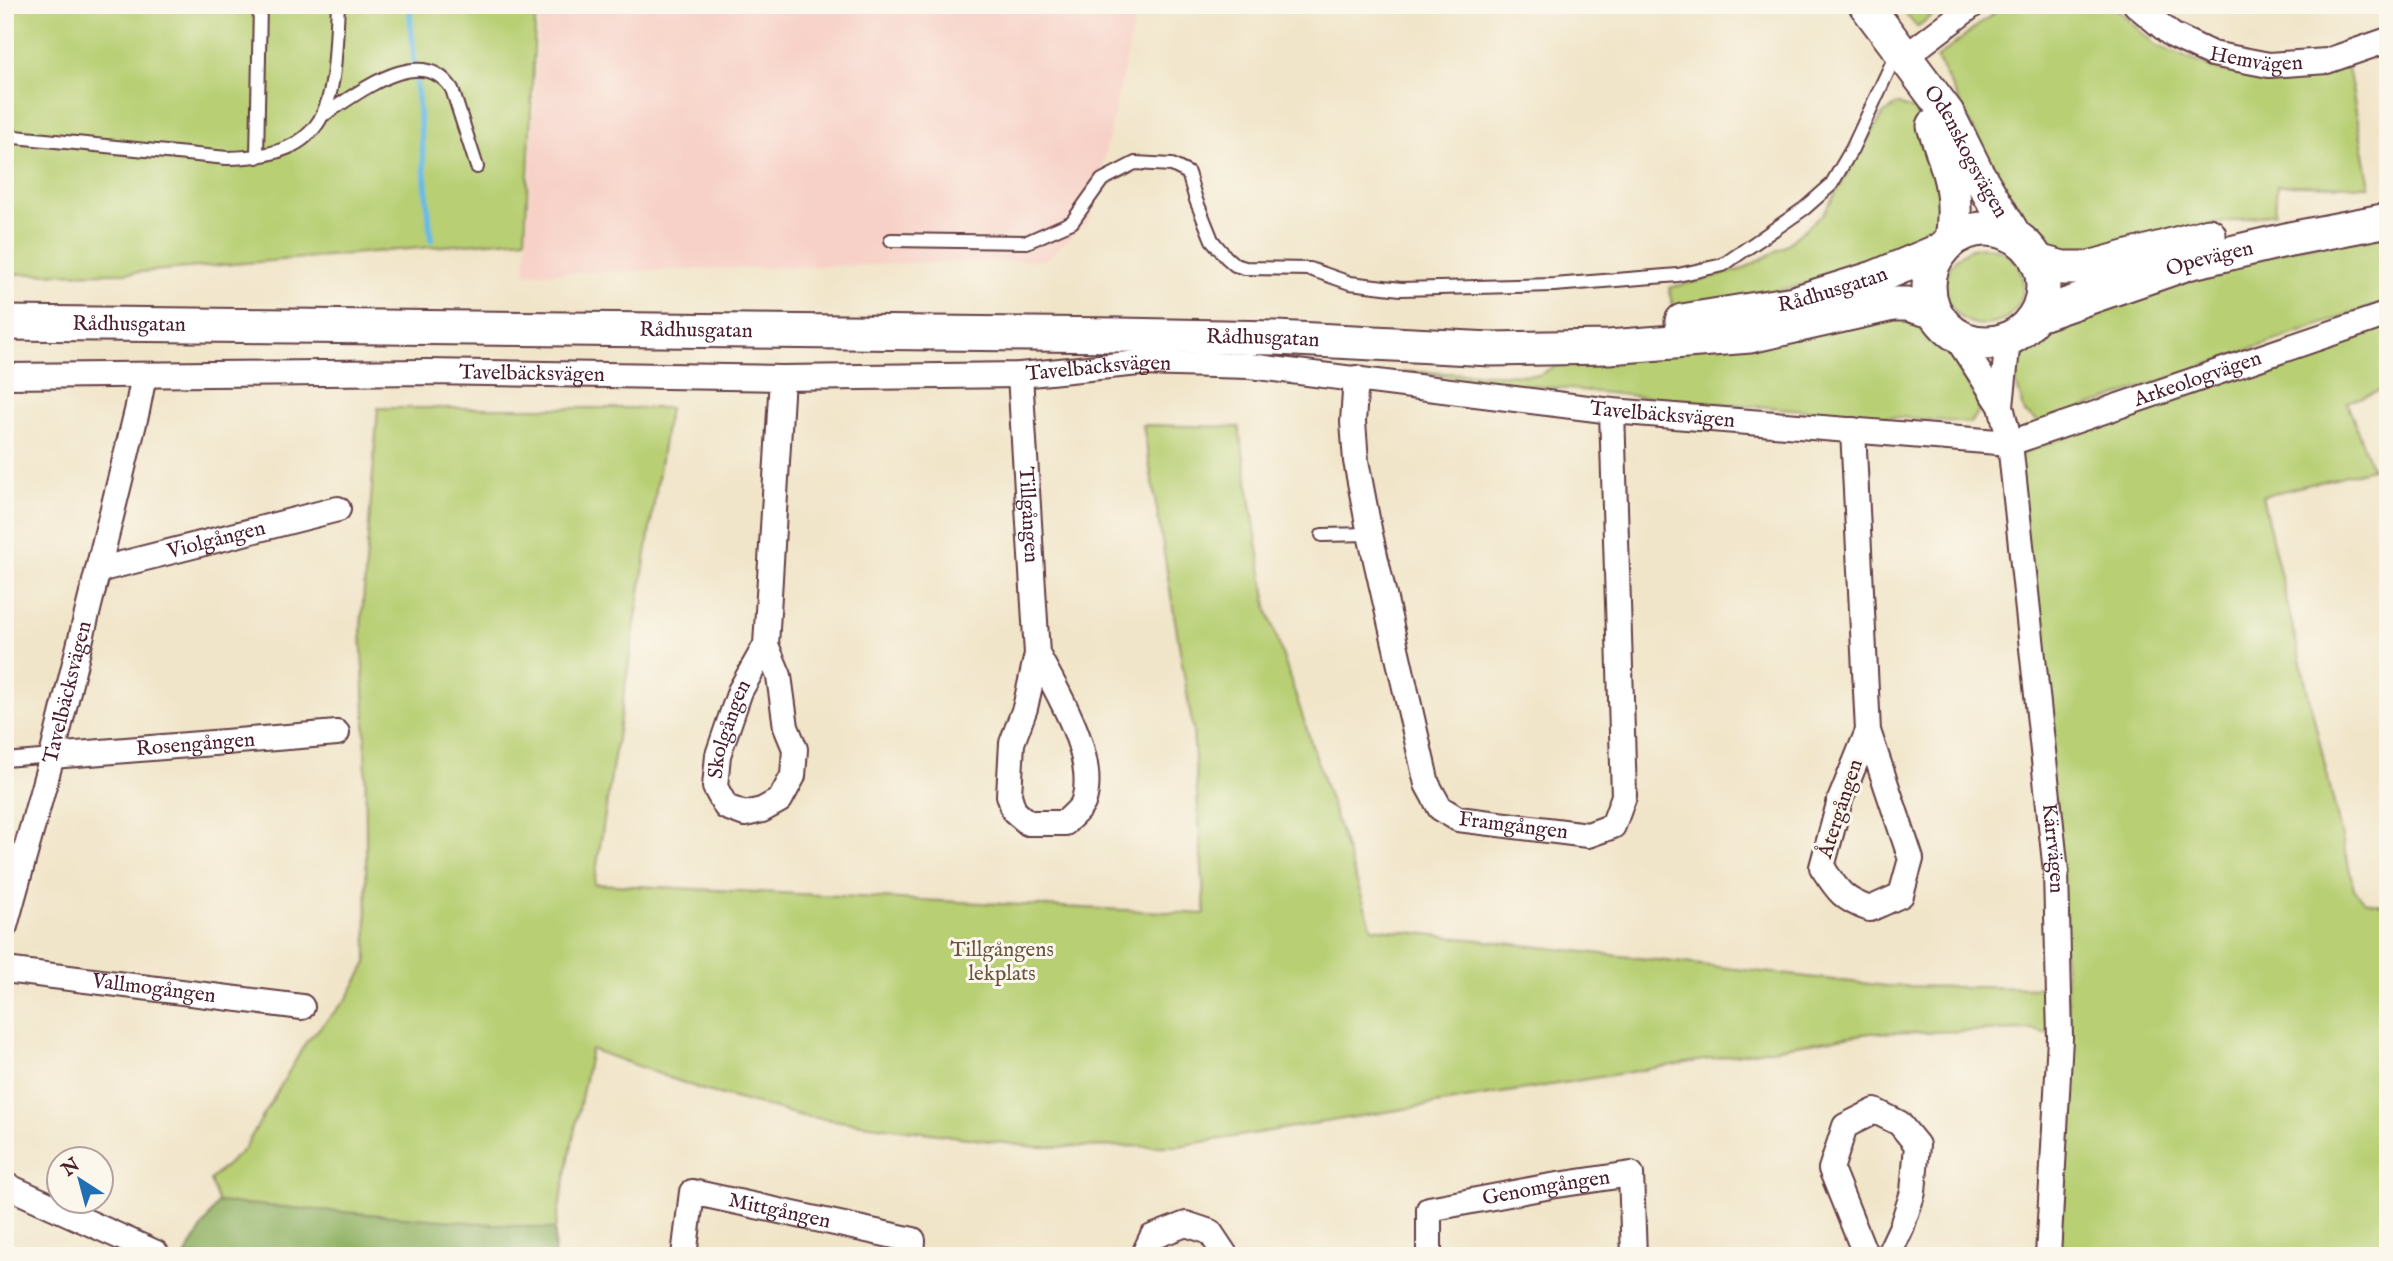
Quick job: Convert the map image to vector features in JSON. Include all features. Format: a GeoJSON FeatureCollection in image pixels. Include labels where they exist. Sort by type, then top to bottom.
{"type":"FeatureCollection","features":[{"type":"Feature","properties":{"kind":"main road","name":"Odenskogsvägen"},"geometry":{"type":"LineString","coordinates":[[1866,5],[1947,113],[1977,173],[2014,235]]}},
{"type":"Feature","properties":{"kind":"main road","name":"Odenskogsvägen"},"geometry":{"type":"LineString","coordinates":[[1910,64],[1952,178],[1955,213],[1947,245]]}},
{"type":"Feature","properties":{"kind":"main road","name":"Opevägen"},"geometry":{"type":"LineString","coordinates":[[2037,261],[2063,268],[2089,268],[2190,239],[2286,220],[2388,208]]}},
{"type":"Feature","properties":{"kind":"main road","name":"Opevägen"},"geometry":{"type":"LineString","coordinates":[[2035,316],[2188,263],[2388,220]]}},
{"type":"Feature","properties":{"kind":"main road"},"geometry":{"type":"LineString","coordinates":[[1980,228],[1997,229],[2014,235],[2025,243],[2037,261],[2044,285],[2042,301],[2035,316],[2023,330],[2008,339],[1990,343],[1971,341],[1945,323],[1929,294],[1929,278],[1934,262],[1947,245],[1964,233],[1980,228]]}},
{"type":"Feature","properties":{"kind":"main road","name":"Rådhusgatan"},"geometry":{"type":"LineString","coordinates":[[1386,343],[1542,329],[1667,323],[1794,303],[1874,278],[1947,245]]}},
{"type":"Feature","properties":{"kind":"main road","name":"Rådhusgatan"},"geometry":{"type":"LineString","coordinates":[[5,323],[1119,335],[1491,349],[1609,347],[1750,336],[1893,304],[1907,304],[1945,323]]}},
{"type":"Feature","properties":{"kind":"street"},"geometry":{"type":"LineString","coordinates":[[1910,64],[1973,5]]}},
{"type":"Feature","properties":{"kind":"street","name":"Hemvägen"},"geometry":{"type":"LineString","coordinates":[[2136,5],[2172,35],[2212,54],[2269,65],[2328,61],[2388,40]]}},
{"type":"Feature","properties":{"kind":"street","name":"Arkeologvägen"},"geometry":{"type":"LineString","coordinates":[[2010,443],[2388,314]]}},
{"type":"Feature","properties":{"kind":"street"},"geometry":{"type":"LineString","coordinates":[[1945,323],[2001,406]]}},
{"type":"Feature","properties":{"kind":"street"},"geometry":{"type":"LineString","coordinates":[[2008,339],[2001,406],[2010,443]]}},
{"type":"Feature","properties":{"kind":"street","name":"Tavelbäcksvägen"},"geometry":{"type":"LineString","coordinates":[[5,376],[427,372],[782,378],[1020,375],[1139,363],[1250,366],[1612,411],[2010,443]]}},
{"type":"Feature","properties":{"kind":"street","name":"Tavelbäcksvägen"},"geometry":{"type":"LineString","coordinates":[[5,926],[52,756],[144,375]]}},
{"type":"Feature","properties":{"kind":"street","name":"Tillgången"},"geometry":{"type":"LineString","coordinates":[[1020,375],[1037,654],[1025,708],[1012,743],[1009,795],[1014,811],[1028,823],[1065,823],[1083,804],[1086,778],[1081,749],[1069,714],[1037,654]]}},
{"type":"Feature","properties":{"kind":"street","name":"Skolgången"},"geometry":{"type":"LineString","coordinates":[[766,645],[779,676],[786,727],[795,749],[793,776],[780,800],[762,810],[745,814],[726,807],[715,787],[718,755],[740,691],[766,645],[782,378]]}},
{"type":"Feature","properties":{"kind":"street","name":"Framgången"},"geometry":{"type":"LineString","coordinates":[[1356,378],[1354,440],[1370,534],[1427,784],[1440,808],[1458,819],[1546,831],[1588,835],[1613,826],[1624,796],[1612,411]]}},
{"type":"Feature","properties":{"kind":"street","name":"Återgången"},"geometry":{"type":"LineString","coordinates":[[1853,430],[1868,731],[1911,859],[1901,895],[1870,909],[1855,904],[1840,894],[1822,867],[1839,800],[1868,731]]}},
{"type":"Feature","properties":{"kind":"street","name":"Kärrvägen"},"geometry":{"type":"LineString","coordinates":[[2010,443],[2056,872],[2060,1038],[2048,1256]]}},
{"type":"Feature","properties":{"kind":"street","name":"Violgången"},"geometry":{"type":"LineString","coordinates":[[98,570],[338,509]]}},
{"type":"Feature","properties":{"kind":"street","name":"Rosengången"},"geometry":{"type":"LineString","coordinates":[[52,756],[337,733]]}},
{"type":"Feature","properties":{"kind":"street","name":"Vallmogången"},"geometry":{"type":"LineString","coordinates":[[5,970],[302,1007]]}},
{"type":"Feature","properties":{"kind":"street"},"geometry":{"type":"LineString","coordinates":[[1866,1256],[1830,1169],[1845,1126],[1875,1111],[1899,1123],[1917,1145],[1913,1192],[1902,1226],[1888,1256]]}},
{"type":"Feature","properties":{"kind":"street","name":"Genomgången"},"geometry":{"type":"LineString","coordinates":[[1429,1256],[1429,1209],[1631,1174],[1634,1256]]}},
{"type":"Feature","properties":{"kind":"street"},"geometry":{"type":"LineString","coordinates":[[5,1185],[156,1253]]}},
{"type":"Feature","properties":{"kind":"street","name":"Mittgången"},"geometry":{"type":"LineString","coordinates":[[684,1256],[692,1192],[913,1240],[912,1256]]}},
{"type":"Feature","properties":{"kind":"street"},"geometry":{"type":"LineString","coordinates":[[1143,1256],[1153,1237],[1186,1224],[1210,1232],[1226,1256]]}},
{"type":"Feature","properties":{"kind":"lane"},"geometry":{"type":"LineString","coordinates":[[257,158],[260,5]]}},
{"type":"Feature","properties":{"kind":"lane"},"geometry":{"type":"LineString","coordinates":[[325,114],[335,66],[338,5]]}},
{"type":"Feature","properties":{"kind":"lane"},"geometry":{"type":"LineString","coordinates":[[891,240],[1027,242],[1072,222],[1102,180],[1135,163],[1155,163],[1172,165],[1188,173],[1213,240],[1235,265],[1245,268],[1310,269],[1350,283],[1401,289],[1554,285],[1678,275],[1723,265],[1805,208],[1831,185],[1852,149],[1891,65],[1910,64]]}},
{"type":"Feature","properties":{"kind":"lane"},"geometry":{"type":"LineString","coordinates":[[5,136],[227,158],[257,158],[297,142],[313,129],[325,114],[377,82],[397,73],[421,69],[435,72],[445,79],[452,89],[477,167]]}},
{"type":"Feature","properties":{"kind":"lane"},"geometry":{"type":"LineString","coordinates":[[1322,535],[1370,534]]}},
{"type":"Feature","properties":{"kind":"lane"},"geometry":{"type":"LineString","coordinates":[[5,760],[52,756]]}},
{"type":"Feature","properties":{"kind":"shaded area"},"geometry":{"type":"Polygon","coordinates":[[[540,5],[1138,5],[1091,218],[1046,260],[525,274],[540,5]]]}},
{"type":"Feature","properties":{"kind":"green space"},"geometry":{"type":"Polygon","coordinates":[[[5,5],[536,5],[525,239],[129,273],[5,274],[5,5]]]}},
{"type":"Feature","properties":{"kind":"green space"},"geometry":{"type":"Polygon","coordinates":[[[1898,5],[1946,5],[1917,27],[1898,5]]]}},
{"type":"Feature","properties":{"kind":"green space"},"geometry":{"type":"Polygon","coordinates":[[[2004,5],[2113,5],[2155,45],[2214,69],[2272,78],[2347,62],[2370,186],[2277,185],[2275,213],[2188,229],[2093,253],[2064,254],[2046,246],[2029,228],[1995,179],[1937,58],[2004,5]]]}},
{"type":"Feature","properties":{"kind":"green space"},"geometry":{"type":"Polygon","coordinates":[[[1898,104],[1915,110],[1925,129],[1946,197],[1938,230],[1917,247],[1862,272],[1674,313],[1669,288],[1743,269],[1784,247],[1823,214],[1883,114],[1898,104]]]}},
{"type":"Feature","properties":{"kind":"green space"},"geometry":{"type":"Polygon","coordinates":[[[2388,235],[2388,301],[2041,423],[2025,413],[2016,382],[2017,358],[2030,342],[2063,321],[2276,251],[2388,235]]]}},
{"type":"Feature","properties":{"kind":"green space"},"geometry":{"type":"Polygon","coordinates":[[[1976,247],[1992,247],[2006,253],[2017,264],[2023,278],[2023,294],[2017,308],[2006,319],[1992,325],[1976,325],[1962,319],[1951,308],[1945,294],[1945,278],[1951,264],[1962,253],[1976,247]]]}},
{"type":"Feature","properties":{"kind":"green space"},"geometry":{"type":"Polygon","coordinates":[[[1891,316],[1915,320],[1950,355],[1978,401],[1979,411],[1971,423],[1676,400],[1403,372],[1539,375],[1567,359],[1891,316]]]}},
{"type":"Feature","properties":{"kind":"green space"},"geometry":{"type":"Polygon","coordinates":[[[2388,323],[2388,388],[2347,402],[2372,469],[2262,496],[2354,889],[2365,901],[2388,906],[2388,1256],[2054,1256],[2071,1038],[2018,454],[2388,323]]]}},
{"type":"Feature","properties":{"kind":"green space","name":"Tillgångens lekplats"},"geometry":{"type":"Polygon","coordinates":[[[378,408],[669,408],[594,884],[1205,914],[1193,730],[1143,425],[1239,427],[1268,611],[1372,928],[1887,986],[2054,988],[2054,1035],[2033,1030],[1870,1033],[1178,1146],[1035,1147],[802,1116],[703,1090],[591,1049],[555,1229],[554,1256],[185,1256],[218,1202],[210,1180],[244,1149],[306,1042],[347,999],[367,963],[365,714],[361,628],[378,408]]]}},
{"type":"Feature","properties":{"kind":"green space"},"geometry":{"type":"Polygon","coordinates":[[[218,1202],[555,1229],[554,1256],[185,1256],[218,1202]]]}},
{"type":"Feature","properties":{"kind":"waterway"},"geometry":{"type":"LineString","coordinates":[[409,5],[431,240]]}}]}
